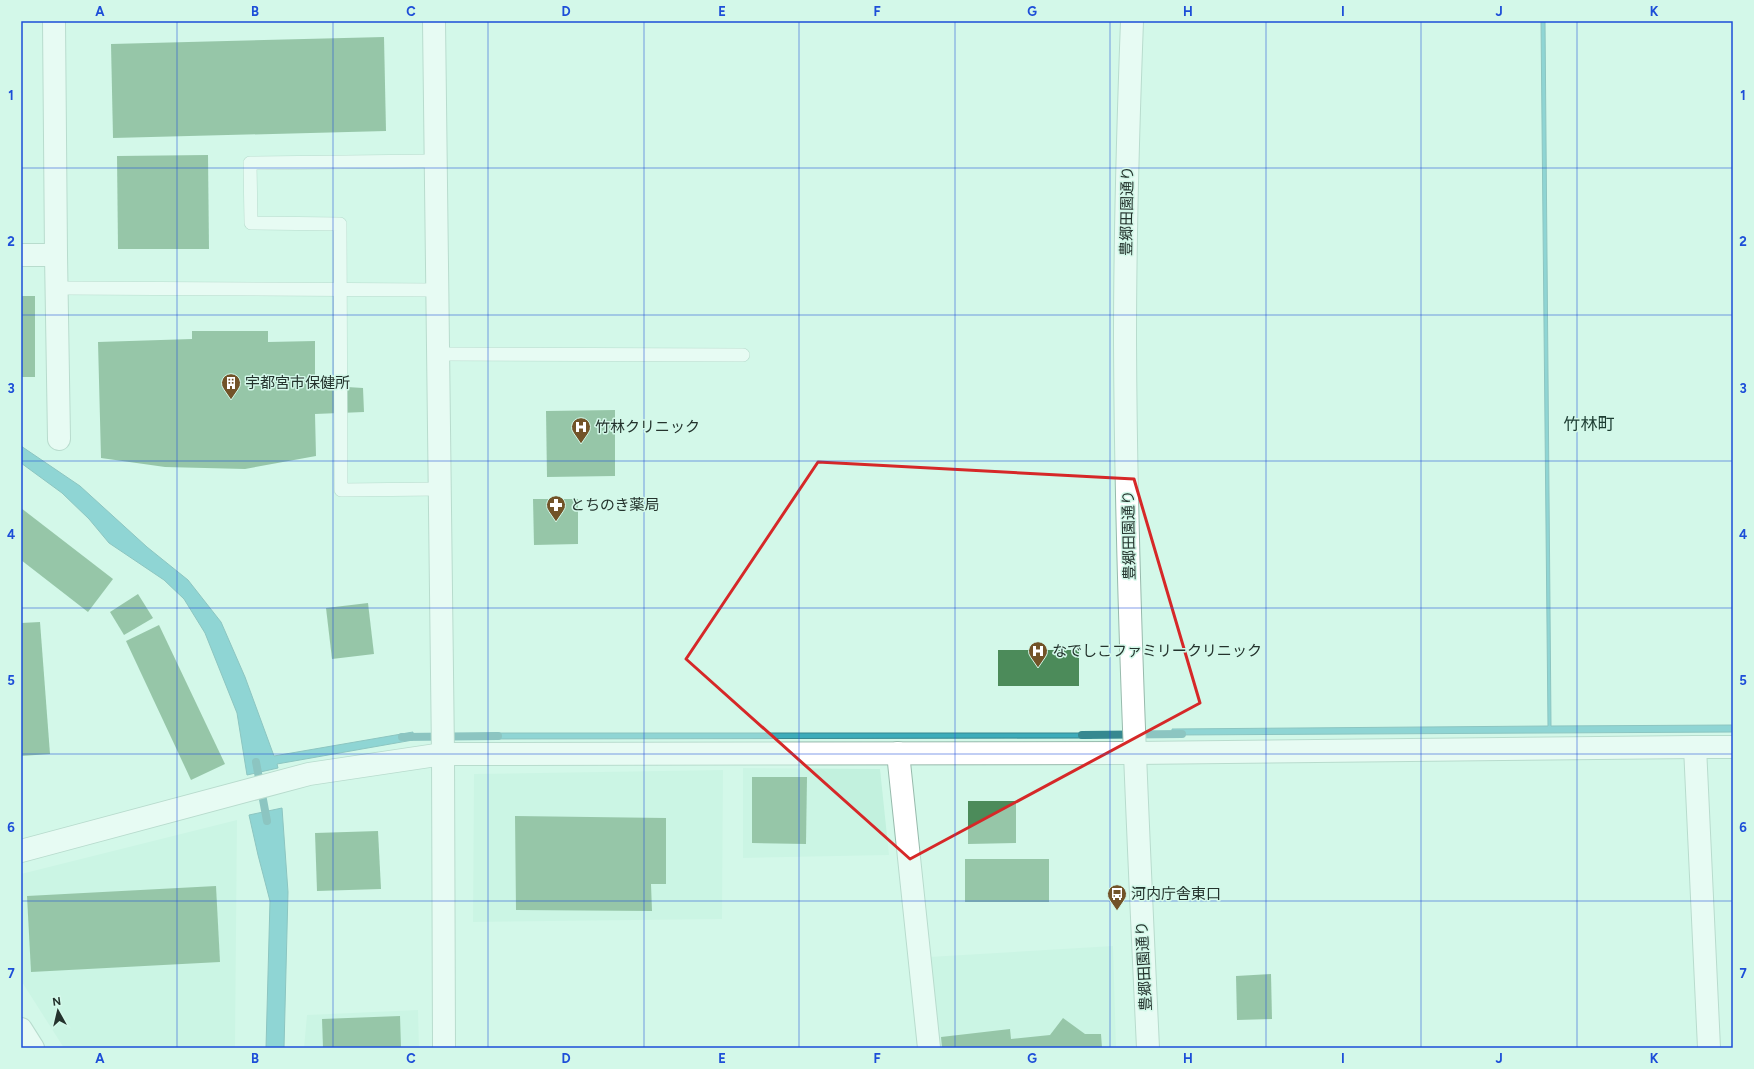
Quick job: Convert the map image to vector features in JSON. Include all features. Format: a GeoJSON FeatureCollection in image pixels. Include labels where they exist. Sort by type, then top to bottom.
{"type":"FeatureCollection","features":[{"type":"Feature","properties":{"kind":"street"},"geometry":{"type":"LineString","coordinates":[[54,21],[58,439]]}},
{"type":"Feature","properties":{"kind":"street"},"geometry":{"type":"LineString","coordinates":[[434,21],[443,754],[444,1048]]}},
{"type":"Feature","properties":{"kind":"street","name":"豊郷田園通り"},"geometry":{"type":"LineString","coordinates":[[1132,21],[1127,150],[1125,342],[1136,753],[1148,1048]]}},
{"type":"Feature","properties":{"kind":"street"},"geometry":{"type":"LineString","coordinates":[[21,255],[56,255]]}},
{"type":"Feature","properties":{"kind":"street"},"geometry":{"type":"LineString","coordinates":[[1695,747],[1709,1048]]}},
{"type":"Feature","properties":{"kind":"street"},"geometry":{"type":"LineString","coordinates":[[21,851],[309,774],[443,754],[1136,753],[1733,747]]}},
{"type":"Feature","properties":{"kind":"street"},"geometry":{"type":"LineString","coordinates":[[898,754],[929,1048]]}},
{"type":"Feature","properties":{"kind":"street"},"geometry":{"type":"LineString","coordinates":[[21,1029],[33,1048]]}},
{"type":"Feature","properties":{"kind":"lane"},"geometry":{"type":"LineString","coordinates":[[435,161],[250,163],[251,223],[340,224],[341,490],[439,488]]}},
{"type":"Feature","properties":{"kind":"lane"},"geometry":{"type":"LineString","coordinates":[[57,288],[437,290]]}},
{"type":"Feature","properties":{"kind":"lane"},"geometry":{"type":"LineString","coordinates":[[438,354],[743,355]]}},
{"type":"Feature","properties":{"kind":"highlighted area"},"geometry":{"type":"Polygon","coordinates":[[[818,462],[1134,479],[1200,703],[910,859],[686,659],[818,462]]]}},
{"type":"Feature","properties":{"kind":"shaded area"},"geometry":{"type":"Polygon","coordinates":[[[743,768],[880,769],[889,855],[743,858],[743,768]]]}},
{"type":"Feature","properties":{"kind":"shaded area"},"geometry":{"type":"Polygon","coordinates":[[[723,770],[722,919],[473,922],[474,774],[723,770]]]}},
{"type":"Feature","properties":{"kind":"shaded area"},"geometry":{"type":"Polygon","coordinates":[[[237,820],[235,1048],[64,1048],[22,982],[21,874],[237,820]]]}},
{"type":"Feature","properties":{"kind":"shaded area"},"geometry":{"type":"Polygon","coordinates":[[[1113,946],[1116,1048],[938,1048],[929,957],[1113,946]]]}},
{"type":"Feature","properties":{"kind":"shaded area"},"geometry":{"type":"Polygon","coordinates":[[[418,1010],[419,1048],[304,1048],[307,1015],[418,1010]]]}},
{"type":"Feature","properties":{"kind":"water"},"geometry":{"type":"Polygon","coordinates":[[[1541,21],[1545,21],[1551,726],[1733,725],[1733,732],[1172,735],[1172,729],[1548,726],[1541,21]]]}},
{"type":"Feature","properties":{"kind":"water"},"geometry":{"type":"Polygon","coordinates":[[[21,446],[80,486],[147,547],[188,580],[221,622],[245,677],[274,756],[413,732],[413,740],[277,764],[278,768],[247,775],[237,713],[205,633],[184,599],[164,580],[109,543],[89,519],[62,493],[21,463],[21,446]]]}},
{"type":"Feature","properties":{"kind":"water"},"geometry":{"type":"Polygon","coordinates":[[[489,733],[1092,733],[1092,738],[488,739],[489,733]]]}},
{"type":"Feature","properties":{"kind":"water"},"geometry":{"type":"Polygon","coordinates":[[[282,808],[288,892],[284,1048],[266,1048],[270,901],[249,815],[282,808]]]}},
{"type":"Feature","properties":{"kind":"building"},"geometry":{"type":"Polygon","coordinates":[[[384,37],[386,131],[113,138],[111,44],[384,37]]]}},
{"type":"Feature","properties":{"kind":"building"},"geometry":{"type":"Polygon","coordinates":[[[208,155],[209,249],[118,249],[117,156],[208,155]]]}},
{"type":"Feature","properties":{"kind":"building"},"geometry":{"type":"Polygon","coordinates":[[[21,296],[35,296],[35,377],[21,377],[21,296]]]}},
{"type":"Feature","properties":{"kind":"building","name":"宇都宮市保健所"},"geometry":{"type":"Polygon","coordinates":[[[192,331],[268,331],[268,342],[315,341],[315,385],[363,388],[364,412],[315,414],[316,456],[245,469],[165,467],[101,458],[98,342],[192,339],[192,331]]]}},
{"type":"Feature","properties":{"kind":"building","name":"竹林クリニック"},"geometry":{"type":"Polygon","coordinates":[[[615,410],[615,476],[547,477],[546,411],[615,410]]]}},
{"type":"Feature","properties":{"kind":"building","name":"とちのき薬局"},"geometry":{"type":"Polygon","coordinates":[[[533,499],[578,499],[578,544],[534,545],[533,499]]]}},
{"type":"Feature","properties":{"kind":"building"},"geometry":{"type":"Polygon","coordinates":[[[21,508],[113,579],[88,612],[21,560],[21,508]]]}},
{"type":"Feature","properties":{"kind":"building"},"geometry":{"type":"Polygon","coordinates":[[[138,594],[153,618],[124,635],[110,612],[138,594]]]}},
{"type":"Feature","properties":{"kind":"building"},"geometry":{"type":"Polygon","coordinates":[[[368,603],[374,654],[332,659],[326,608],[368,603]]]}},
{"type":"Feature","properties":{"kind":"building"},"geometry":{"type":"Polygon","coordinates":[[[40,622],[50,754],[21,756],[21,623],[40,622]]]}},
{"type":"Feature","properties":{"kind":"building"},"geometry":{"type":"Polygon","coordinates":[[[159,625],[225,764],[191,780],[126,641],[159,625]]]}},
{"type":"Feature","properties":{"kind":"building","name":"なでしこファミリークリニック"},"geometry":{"type":"Polygon","coordinates":[[[998,650],[1079,650],[1079,686],[998,686],[998,650]]]}},
{"type":"Feature","properties":{"kind":"building"},"geometry":{"type":"Polygon","coordinates":[[[752,777],[807,777],[806,844],[752,843],[752,777]]]}},
{"type":"Feature","properties":{"kind":"building"},"geometry":{"type":"Polygon","coordinates":[[[968,801],[1016,801],[1016,843],[968,844],[968,801]]]}},
{"type":"Feature","properties":{"kind":"building"},"geometry":{"type":"Polygon","coordinates":[[[515,816],[666,818],[666,884],[651,884],[652,911],[516,910],[515,816]]]}},
{"type":"Feature","properties":{"kind":"building"},"geometry":{"type":"Polygon","coordinates":[[[378,831],[381,889],[317,891],[315,833],[378,831]]]}},
{"type":"Feature","properties":{"kind":"building"},"geometry":{"type":"Polygon","coordinates":[[[965,859],[1049,859],[1049,902],[965,902],[965,859]]]}},
{"type":"Feature","properties":{"kind":"building"},"geometry":{"type":"Polygon","coordinates":[[[216,886],[220,962],[31,972],[27,896],[216,886]]]}},
{"type":"Feature","properties":{"kind":"building"},"geometry":{"type":"Polygon","coordinates":[[[1271,974],[1272,1019],[1237,1020],[1236,976],[1271,974]]]}},
{"type":"Feature","properties":{"kind":"building"},"geometry":{"type":"Polygon","coordinates":[[[400,1016],[401,1048],[323,1048],[322,1019],[400,1016]]]}},
{"type":"Feature","properties":{"kind":"building"},"geometry":{"type":"Polygon","coordinates":[[[1063,1018],[1085,1034],[1101,1034],[1102,1048],[942,1048],[941,1037],[1010,1029],[1011,1039],[1050,1035],[1063,1018]]]}},
{"type":"Feature","properties":{"kind":"waterway"},"geometry":{"type":"LineString","coordinates":[[1082,735],[1182,734]]}},
{"type":"Feature","properties":{"kind":"waterway"},"geometry":{"type":"LineString","coordinates":[[402,737],[498,736]]}},
{"type":"Feature","properties":{"kind":"waterway"},"geometry":{"type":"LineString","coordinates":[[256,762],[267,821]]}},
{"type":"Feature","properties":{"kind":"place","name":"宇都宮市保健所"},"geometry":{"type":"Point","coordinates":[231,400]}},
{"type":"Feature","properties":{"kind":"place","name":"竹林クリニック"},"geometry":{"type":"Point","coordinates":[581,444]}},
{"type":"Feature","properties":{"kind":"place","name":"とちのき薬局"},"geometry":{"type":"Point","coordinates":[556,522]}},
{"type":"Feature","properties":{"kind":"place","name":"なでしこファミリークリニック"},"geometry":{"type":"Point","coordinates":[1038,668]}},
{"type":"Feature","properties":{"kind":"place","name":"河内庁舎東口"},"geometry":{"type":"Point","coordinates":[1117,911]}},
{"type":"Feature","properties":{"kind":"district","name":"竹林町"},"geometry":{"type":"Point","coordinates":[1589,424]}}]}
